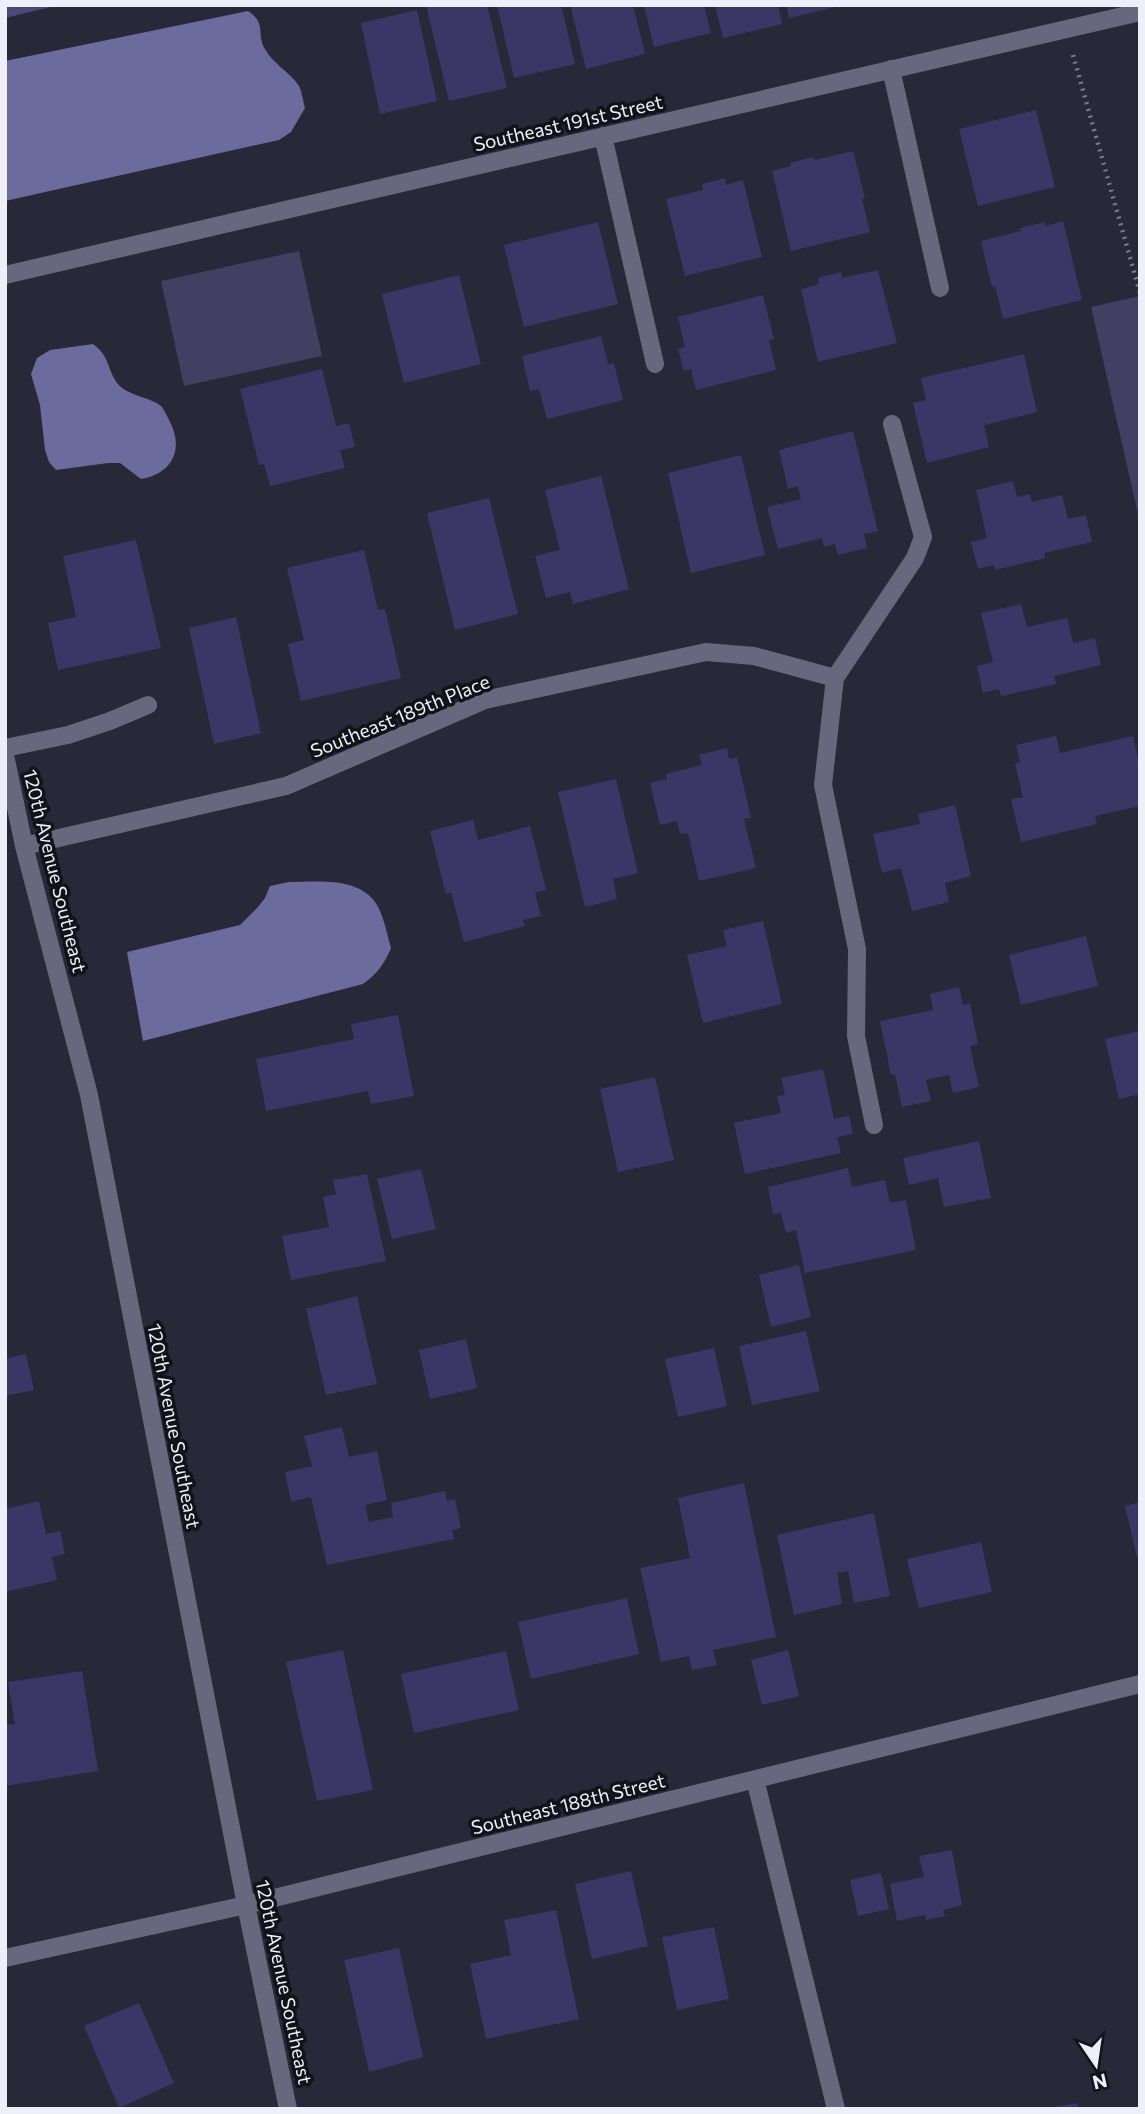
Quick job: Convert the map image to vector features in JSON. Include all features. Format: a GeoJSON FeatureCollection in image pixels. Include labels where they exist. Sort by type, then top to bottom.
{"type":"FeatureCollection","features":[{"type":"Feature","properties":{"kind":"street","name":"Southeast 191st Street"},"geometry":{"type":"LineString","coordinates":[[5,275],[1140,12]]}},
{"type":"Feature","properties":{"kind":"street"},"geometry":{"type":"LineString","coordinates":[[891,69],[940,288]]}},
{"type":"Feature","properties":{"kind":"street"},"geometry":{"type":"LineString","coordinates":[[603,136],[655,365]]}},
{"type":"Feature","properties":{"kind":"street"},"geometry":{"type":"LineString","coordinates":[[874,1125],[856,1036],[857,949],[823,785],[835,678],[915,558],[923,537],[892,424]]}},
{"type":"Feature","properties":{"kind":"street","name":"Southeast 189th Place"},"geometry":{"type":"LineString","coordinates":[[24,846],[286,786],[485,700],[706,652],[754,656],[835,678]]}},
{"type":"Feature","properties":{"kind":"street"},"geometry":{"type":"LineString","coordinates":[[5,748],[68,735],[148,705]]}},
{"type":"Feature","properties":{"kind":"street","name":"120th Avenue Southeast"},"geometry":{"type":"LineString","coordinates":[[5,755],[24,846],[89,1095],[246,1905],[289,2109]]}},
{"type":"Feature","properties":{"kind":"street","name":"Southeast 188th Street"},"geometry":{"type":"LineString","coordinates":[[5,1958],[246,1905],[1140,1684]]}},
{"type":"Feature","properties":{"kind":"street"},"geometry":{"type":"LineString","coordinates":[[755,1779],[836,2109]]}},
{"type":"Feature","properties":{"kind":"path"},"geometry":{"type":"LineString","coordinates":[[1066,29],[1140,293]]}},
{"type":"Feature","properties":{"kind":"shaded area"},"geometry":{"type":"Polygon","coordinates":[[[5,5],[59,5],[5,18],[5,5]]]}},
{"type":"Feature","properties":{"kind":"shaded area"},"geometry":{"type":"Polygon","coordinates":[[[299,251],[322,356],[184,386],[161,281],[299,251]]]}},
{"type":"Feature","properties":{"kind":"shaded area"},"geometry":{"type":"Polygon","coordinates":[[[1140,296],[1140,523],[1091,307],[1140,296]]]}},
{"type":"Feature","properties":{"kind":"water"},"geometry":{"type":"Polygon","coordinates":[[[248,11],[259,24],[262,44],[268,54],[300,88],[305,108],[291,132],[279,140],[5,201],[5,61],[248,11]]]}},
{"type":"Feature","properties":{"kind":"water"},"geometry":{"type":"Polygon","coordinates":[[[93,344],[103,353],[114,379],[122,388],[161,406],[169,420],[176,441],[175,450],[168,466],[161,472],[141,479],[120,463],[56,470],[49,462],[40,405],[31,374],[37,358],[50,350],[93,344]]]}},
{"type":"Feature","properties":{"kind":"water"},"geometry":{"type":"Polygon","coordinates":[[[289,882],[349,885],[369,896],[382,915],[391,948],[376,972],[363,984],[143,1041],[127,952],[240,925],[265,898],[270,886],[289,882]]]}},
{"type":"Feature","properties":{"kind":"building"},"geometry":{"type":"Polygon","coordinates":[[[426,5],[487,5],[507,88],[449,101],[426,5]]]}},
{"type":"Feature","properties":{"kind":"building"},"geometry":{"type":"Polygon","coordinates":[[[497,5],[561,5],[575,64],[514,78],[497,5]]]}},
{"type":"Feature","properties":{"kind":"building"},"geometry":{"type":"Polygon","coordinates":[[[570,5],[633,5],[645,54],[586,69],[570,5]]]}},
{"type":"Feature","properties":{"kind":"building"},"geometry":{"type":"Polygon","coordinates":[[[644,5],[704,5],[711,33],[654,47],[644,5]]]}},
{"type":"Feature","properties":{"kind":"building"},"geometry":{"type":"Polygon","coordinates":[[[715,5],[778,5],[782,24],[723,38],[715,5]]]}},
{"type":"Feature","properties":{"kind":"building"},"geometry":{"type":"Polygon","coordinates":[[[786,5],[840,5],[840,6],[789,18],[786,5]]]}},
{"type":"Feature","properties":{"kind":"building"},"geometry":{"type":"Polygon","coordinates":[[[417,10],[437,101],[380,114],[361,23],[417,10]]]}},
{"type":"Feature","properties":{"kind":"building"},"geometry":{"type":"Polygon","coordinates":[[[1036,110],[1055,187],[978,206],[959,129],[1036,110]]]}},
{"type":"Feature","properties":{"kind":"building"},"geometry":{"type":"Polygon","coordinates":[[[853,151],[870,232],[791,251],[772,171],[813,157],[815,160],[853,151]]]}},
{"type":"Feature","properties":{"kind":"building"},"geometry":{"type":"Polygon","coordinates":[[[725,178],[726,185],[743,180],[762,257],[685,276],[666,199],[703,190],[702,184],[725,178]]]}},
{"type":"Feature","properties":{"kind":"building"},"geometry":{"type":"Polygon","coordinates":[[[1063,221],[1082,300],[1003,319],[981,241],[1021,231],[1020,228],[1045,222],[1046,226],[1063,221]]]}},
{"type":"Feature","properties":{"kind":"building"},"geometry":{"type":"Polygon","coordinates":[[[598,222],[618,304],[524,327],[504,245],[598,222]]]}},
{"type":"Feature","properties":{"kind":"building"},"geometry":{"type":"Polygon","coordinates":[[[878,270],[897,343],[818,362],[801,289],[819,284],[818,278],[841,272],[842,278],[878,270]]]}},
{"type":"Feature","properties":{"kind":"building"},"geometry":{"type":"Polygon","coordinates":[[[459,275],[481,364],[404,383],[382,294],[459,275]]]}},
{"type":"Feature","properties":{"kind":"building"},"geometry":{"type":"Polygon","coordinates":[[[763,295],[774,339],[769,340],[776,370],[696,390],[691,369],[684,371],[678,349],[685,347],[678,317],[763,295]]]}},
{"type":"Feature","properties":{"kind":"building"},"geometry":{"type":"Polygon","coordinates":[[[601,336],[608,364],[614,363],[623,400],[547,419],[539,389],[530,391],[522,356],[601,336]]]}},
{"type":"Feature","properties":{"kind":"building"},"geometry":{"type":"Polygon","coordinates":[[[1024,354],[1037,412],[984,425],[989,447],[927,463],[913,403],[926,400],[921,378],[1024,354]]]}},
{"type":"Feature","properties":{"kind":"building"},"geometry":{"type":"Polygon","coordinates":[[[322,369],[336,426],[349,423],[355,447],[340,450],[345,468],[270,486],[264,464],[259,465],[240,389],[322,369]]]}},
{"type":"Feature","properties":{"kind":"building"},"geometry":{"type":"Polygon","coordinates":[[[853,431],[878,531],[864,534],[867,548],[838,555],[835,544],[824,547],[822,538],[778,549],[767,507],[801,499],[798,486],[788,489],[779,450],[853,431]]]}},
{"type":"Feature","properties":{"kind":"building"},"geometry":{"type":"Polygon","coordinates":[[[741,455],[765,555],[691,573],[668,473],[741,455]]]}},
{"type":"Feature","properties":{"kind":"building"},"geometry":{"type":"Polygon","coordinates":[[[601,476],[629,589],[573,604],[570,592],[546,598],[535,556],[560,550],[545,490],[601,476]]]}},
{"type":"Feature","properties":{"kind":"building"},"geometry":{"type":"Polygon","coordinates":[[[1013,481],[1017,497],[1030,494],[1032,502],[1062,495],[1068,519],[1086,515],[1092,542],[1044,553],[1045,558],[995,570],[993,565],[978,569],[971,542],[987,538],[976,490],[1013,481]]]}},
{"type":"Feature","properties":{"kind":"building"},"geometry":{"type":"Polygon","coordinates":[[[489,498],[518,614],[455,630],[427,513],[489,498]]]}},
{"type":"Feature","properties":{"kind":"building"},"geometry":{"type":"Polygon","coordinates":[[[136,540],[161,648],[58,670],[48,623],[76,617],[63,556],[136,540]]]}},
{"type":"Feature","properties":{"kind":"building"},"geometry":{"type":"Polygon","coordinates":[[[364,550],[378,610],[385,609],[401,678],[301,701],[288,644],[304,640],[287,568],[364,550]]]}},
{"type":"Feature","properties":{"kind":"building"},"geometry":{"type":"Polygon","coordinates":[[[1021,604],[1027,627],[1067,618],[1073,643],[1095,638],[1101,665],[1054,676],[1056,684],[1001,696],[999,689],[983,693],[977,666],[993,662],[981,613],[1021,604]]]}},
{"type":"Feature","properties":{"kind":"building"},"geometry":{"type":"Polygon","coordinates":[[[236,617],[261,733],[214,744],[189,628],[236,617]]]}},
{"type":"Feature","properties":{"kind":"building"},"geometry":{"type":"Polygon","coordinates":[[[1056,736],[1060,753],[1133,736],[1140,767],[1140,806],[1095,816],[1097,824],[1021,842],[1011,799],[1023,797],[1015,764],[1020,762],[1016,745],[1056,736]]]}},
{"type":"Feature","properties":{"kind":"building"},"geometry":{"type":"Polygon","coordinates":[[[727,748],[729,759],[737,757],[751,818],[744,819],[756,868],[699,881],[688,833],[680,834],[677,821],[660,825],[650,783],[667,779],[666,774],[702,765],[699,755],[727,748]]]}},
{"type":"Feature","properties":{"kind":"building"},"geometry":{"type":"Polygon","coordinates":[[[616,779],[638,873],[613,879],[617,899],[585,907],[558,792],[616,779]]]}},
{"type":"Feature","properties":{"kind":"building"},"geometry":{"type":"Polygon","coordinates":[[[955,805],[971,876],[945,883],[949,902],[912,911],[901,868],[882,873],[873,834],[920,824],[918,814],[955,805]]]}},
{"type":"Feature","properties":{"kind":"building"},"geometry":{"type":"Polygon","coordinates":[[[473,820],[478,840],[530,826],[546,890],[535,893],[541,916],[523,920],[525,926],[464,942],[451,892],[446,894],[430,831],[473,820]]]}},
{"type":"Feature","properties":{"kind":"building"},"geometry":{"type":"Polygon","coordinates":[[[763,921],[782,1004],[703,1023],[687,955],[727,946],[723,930],[763,921]]]}},
{"type":"Feature","properties":{"kind":"building"},"geometry":{"type":"Polygon","coordinates":[[[1086,936],[1098,986],[1021,1005],[1009,955],[1086,936]]]}},
{"type":"Feature","properties":{"kind":"building"},"geometry":{"type":"Polygon","coordinates":[[[959,987],[963,1005],[970,1003],[978,1044],[970,1046],[979,1087],[953,1093],[949,1075],[926,1080],[931,1101],[902,1107],[895,1074],[891,1075],[880,1021],[933,1010],[930,994],[959,987]]]}},
{"type":"Feature","properties":{"kind":"building"},"geometry":{"type":"Polygon","coordinates":[[[398,1015],[414,1096],[371,1104],[368,1091],[266,1111],[256,1059],[354,1039],[351,1024],[398,1015]]]}},
{"type":"Feature","properties":{"kind":"building"},"geometry":{"type":"Polygon","coordinates":[[[1140,1031],[1140,1094],[1119,1099],[1105,1039],[1140,1031]]]}},
{"type":"Feature","properties":{"kind":"building"},"geometry":{"type":"Polygon","coordinates":[[[823,1069],[834,1119],[849,1116],[853,1134],[837,1137],[841,1153],[745,1174],[734,1123],[781,1113],[777,1096],[785,1095],[781,1078],[823,1069]]]}},
{"type":"Feature","properties":{"kind":"building"},"geometry":{"type":"Polygon","coordinates":[[[655,1077],[674,1160],[618,1172],[600,1089],[655,1077]]]}},
{"type":"Feature","properties":{"kind":"building"},"geometry":{"type":"Polygon","coordinates":[[[979,1141],[991,1198],[944,1207],[938,1178],[909,1185],[903,1158],[979,1141]]]}},
{"type":"Feature","properties":{"kind":"building"},"geometry":{"type":"Polygon","coordinates":[[[848,1168],[852,1187],[885,1180],[890,1203],[906,1200],[916,1250],[805,1273],[796,1230],[786,1233],[781,1213],[773,1214],[768,1187],[848,1168]]]}},
{"type":"Feature","properties":{"kind":"building"},"geometry":{"type":"Polygon","coordinates":[[[421,1169],[436,1229],[392,1239],[377,1179],[421,1169]]]}},
{"type":"Feature","properties":{"kind":"building"},"geometry":{"type":"Polygon","coordinates":[[[367,1174],[386,1261],[291,1280],[282,1236],[329,1227],[323,1197],[336,1194],[333,1180],[367,1174]]]}},
{"type":"Feature","properties":{"kind":"building"},"geometry":{"type":"Polygon","coordinates":[[[799,1265],[811,1317],[771,1327],[759,1275],[799,1265]]]}},
{"type":"Feature","properties":{"kind":"building"},"geometry":{"type":"Polygon","coordinates":[[[357,1296],[377,1384],[326,1395],[306,1309],[357,1296]]]}},
{"type":"Feature","properties":{"kind":"building"},"geometry":{"type":"Polygon","coordinates":[[[806,1331],[820,1391],[752,1405],[739,1346],[806,1331]]]}},
{"type":"Feature","properties":{"kind":"building"},"geometry":{"type":"Polygon","coordinates":[[[466,1339],[477,1388],[430,1399],[419,1350],[466,1339]]]}},
{"type":"Feature","properties":{"kind":"building"},"geometry":{"type":"Polygon","coordinates":[[[714,1348],[727,1406],[678,1417],[665,1359],[714,1348]]]}},
{"type":"Feature","properties":{"kind":"building"},"geometry":{"type":"Polygon","coordinates":[[[26,1354],[34,1390],[5,1396],[5,1359],[26,1354]]]}},
{"type":"Feature","properties":{"kind":"building"},"geometry":{"type":"Polygon","coordinates":[[[342,1427],[349,1457],[377,1451],[387,1500],[365,1505],[369,1522],[393,1517],[391,1503],[445,1491],[447,1501],[455,1499],[461,1528],[452,1530],[454,1539],[327,1565],[311,1497],[291,1502],[285,1472],[312,1466],[304,1436],[342,1427]]]}},
{"type":"Feature","properties":{"kind":"building"},"geometry":{"type":"Polygon","coordinates":[[[744,1483],[776,1637],[713,1650],[717,1665],[692,1670],[689,1656],[661,1662],[640,1568],[690,1558],[678,1498],[744,1483]]]}},
{"type":"Feature","properties":{"kind":"building"},"geometry":{"type":"Polygon","coordinates":[[[39,1501],[46,1534],[60,1531],[65,1554],[52,1557],[57,1580],[5,1592],[5,1509],[39,1501]]]}},
{"type":"Feature","properties":{"kind":"building"},"geometry":{"type":"Polygon","coordinates":[[[1140,1502],[1140,1557],[1137,1557],[1125,1506],[1140,1502]]]}},
{"type":"Feature","properties":{"kind":"building"},"geometry":{"type":"Polygon","coordinates":[[[874,1513],[890,1596],[854,1603],[848,1571],[837,1573],[842,1604],[794,1615],[777,1535],[874,1513]]]}},
{"type":"Feature","properties":{"kind":"building"},"geometry":{"type":"Polygon","coordinates":[[[981,1542],[992,1592],[919,1608],[907,1559],[981,1542]]]}},
{"type":"Feature","properties":{"kind":"building"},"geometry":{"type":"Polygon","coordinates":[[[627,1598],[639,1654],[531,1679],[518,1622],[627,1598]]]}},
{"type":"Feature","properties":{"kind":"building"},"geometry":{"type":"Polygon","coordinates":[[[343,1650],[373,1790],[317,1801],[286,1662],[343,1650]]]}},
{"type":"Feature","properties":{"kind":"building"},"geometry":{"type":"Polygon","coordinates":[[[788,1650],[799,1696],[762,1705],[751,1660],[788,1650]]]}},
{"type":"Feature","properties":{"kind":"building"},"geometry":{"type":"Polygon","coordinates":[[[506,1651],[519,1710],[414,1733],[401,1674],[506,1651]]]}},
{"type":"Feature","properties":{"kind":"building"},"geometry":{"type":"Polygon","coordinates":[[[82,1671],[98,1771],[5,1786],[5,1725],[15,1724],[8,1682],[82,1671]]]}},
{"type":"Feature","properties":{"kind":"building"},"geometry":{"type":"Polygon","coordinates":[[[952,1850],[962,1905],[943,1910],[945,1916],[926,1920],[925,1915],[897,1921],[890,1884],[924,1877],[919,1856],[952,1850]]]}},
{"type":"Feature","properties":{"kind":"building"},"geometry":{"type":"Polygon","coordinates":[[[631,1871],[648,1946],[592,1959],[575,1884],[631,1871]]]}},
{"type":"Feature","properties":{"kind":"building"},"geometry":{"type":"Polygon","coordinates":[[[881,1873],[889,1909],[858,1916],[850,1880],[881,1873]]]}},
{"type":"Feature","properties":{"kind":"building"},"geometry":{"type":"Polygon","coordinates":[[[556,1910],[579,2019],[486,2039],[470,1964],[511,1955],[504,1920],[556,1910]]]}},
{"type":"Feature","properties":{"kind":"building"},"geometry":{"type":"Polygon","coordinates":[[[714,1927],[729,1999],[677,2010],[662,1937],[714,1927]]]}},
{"type":"Feature","properties":{"kind":"building"},"geometry":{"type":"Polygon","coordinates":[[[399,1948],[423,2057],[369,2072],[344,1960],[399,1948]]]}},
{"type":"Feature","properties":{"kind":"building"},"geometry":{"type":"Polygon","coordinates":[[[139,2003],[174,2083],[119,2108],[84,2026],[139,2003]]]}},
{"type":"Feature","properties":{"kind":"building"},"geometry":{"type":"Polygon","coordinates":[[[1077,2103],[1079,2109],[1055,2109],[1055,2107],[1077,2103]]]}}]}
